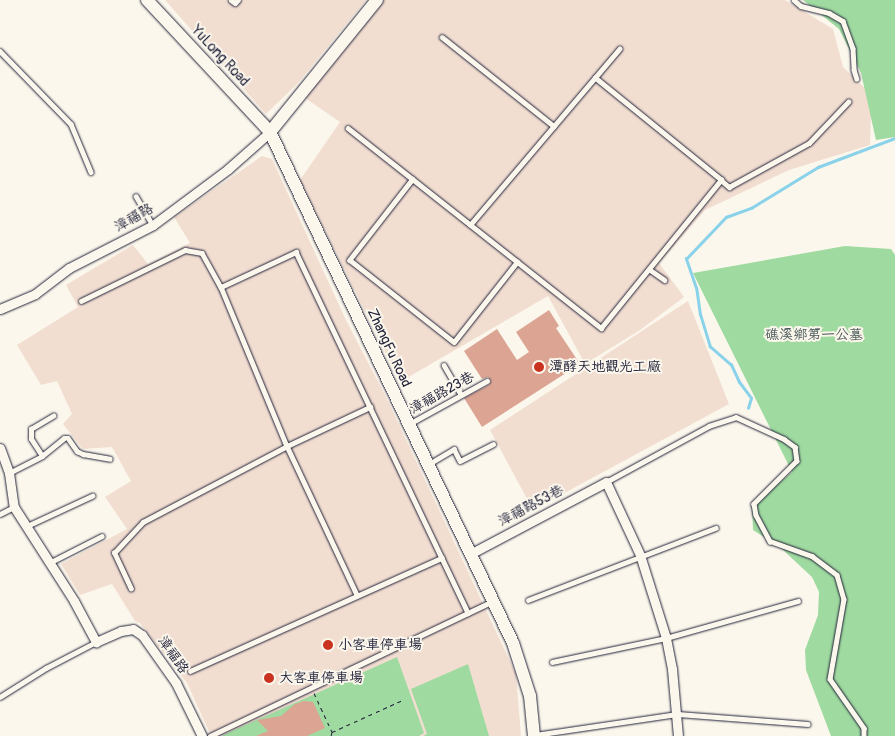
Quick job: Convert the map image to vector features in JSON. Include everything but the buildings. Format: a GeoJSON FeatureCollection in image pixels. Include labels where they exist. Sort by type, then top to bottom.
{"type":"FeatureCollection","features":[{"type":"Feature","properties":{"kind":"street","name":"YuLong Road"},"geometry":{"type":"LineString","coordinates":[[147,0],[270,132]]}},
{"type":"Feature","properties":{"kind":"street"},"geometry":{"type":"LineString","coordinates":[[270,132],[377,0]]}},
{"type":"Feature","properties":{"kind":"street","name":"漳福路"},"geometry":{"type":"LineString","coordinates":[[0,309],[35,294],[69,268],[153,225],[228,169],[270,132]]}},
{"type":"Feature","properties":{"kind":"street","name":"ZhangFu Road"},"geometry":{"type":"LineString","coordinates":[[270,132],[513,642],[530,696],[534,736]]}},
{"type":"Feature","properties":{"kind":"street"},"geometry":{"type":"LineString","coordinates":[[0,448],[9,473],[14,507],[90,628],[96,642]]}},
{"type":"Feature","properties":{"kind":"street"},"geometry":{"type":"LineString","coordinates":[[606,482],[640,555],[666,638],[678,714],[678,736]]}},
{"type":"Feature","properties":{"kind":"street","name":"漳福路53巷"},"geometry":{"type":"LineString","coordinates":[[470,554],[606,482]]}},
{"type":"Feature","properties":{"kind":"street","name":"漳福路"},"geometry":{"type":"LineString","coordinates":[[96,642],[121,631],[133,629],[142,635],[176,683],[202,736]]}},
{"type":"Feature","properties":{"kind":"lane"},"geometry":{"type":"LineString","coordinates":[[231,0],[235,3],[238,0]]}},
{"type":"Feature","properties":{"kind":"lane"},"geometry":{"type":"LineString","coordinates":[[794,0],[801,6],[829,13],[843,21],[854,48],[856,79]]}},
{"type":"Feature","properties":{"kind":"lane"},"geometry":{"type":"LineString","coordinates":[[442,37],[554,126]]}},
{"type":"Feature","properties":{"kind":"lane"},"geometry":{"type":"LineString","coordinates":[[470,224],[619,49]]}},
{"type":"Feature","properties":{"kind":"lane"},"geometry":{"type":"LineString","coordinates":[[0,52],[71,124],[91,172]]}},
{"type":"Feature","properties":{"kind":"lane"},"geometry":{"type":"LineString","coordinates":[[594,78],[729,187],[809,143],[848,102]]}},
{"type":"Feature","properties":{"kind":"lane"},"geometry":{"type":"LineString","coordinates":[[348,128],[601,328],[721,180]]}},
{"type":"Feature","properties":{"kind":"lane"},"geometry":{"type":"LineString","coordinates":[[413,179],[350,260],[454,342],[517,262]]}},
{"type":"Feature","properties":{"kind":"lane"},"geometry":{"type":"LineString","coordinates":[[136,196],[153,225]]}},
{"type":"Feature","properties":{"kind":"lane"},"geometry":{"type":"LineString","coordinates":[[81,301],[185,250],[202,252],[221,286],[287,446],[357,595]]}},
{"type":"Feature","properties":{"kind":"lane"},"geometry":{"type":"LineString","coordinates":[[221,286],[296,252],[468,613]]}},
{"type":"Feature","properties":{"kind":"lane"},"geometry":{"type":"LineString","coordinates":[[649,268],[665,280]]}},
{"type":"Feature","properties":{"kind":"lane"},"geometry":{"type":"LineString","coordinates":[[444,366],[461,395]]}},
{"type":"Feature","properties":{"kind":"lane","name":"漳福路23巷"},"geometry":{"type":"LineString","coordinates":[[408,424],[487,381]]}},
{"type":"Feature","properties":{"kind":"lane"},"geometry":{"type":"LineString","coordinates":[[131,589],[114,553],[143,522],[287,446],[370,407]]}},
{"type":"Feature","properties":{"kind":"lane"},"geometry":{"type":"LineString","coordinates":[[42,456],[31,439],[31,429],[53,416]]}},
{"type":"Feature","properties":{"kind":"lane"},"geometry":{"type":"LineString","coordinates":[[606,482],[709,426],[736,417],[784,439],[795,447],[797,461],[754,504],[755,509],[770,541],[812,556],[836,575],[844,599],[830,679],[864,728],[864,736]]}},
{"type":"Feature","properties":{"kind":"lane"},"geometry":{"type":"LineString","coordinates":[[9,473],[42,456],[64,438],[68,438],[77,451],[110,459]]}},
{"type":"Feature","properties":{"kind":"lane"},"geometry":{"type":"LineString","coordinates":[[427,464],[454,449],[460,461],[493,444]]}},
{"type":"Feature","properties":{"kind":"lane"},"geometry":{"type":"LineString","coordinates":[[26,526],[92,496]]}},
{"type":"Feature","properties":{"kind":"lane"},"geometry":{"type":"LineString","coordinates":[[0,514],[14,507]]}},
{"type":"Feature","properties":{"kind":"lane"},"geometry":{"type":"LineString","coordinates":[[528,600],[640,555],[716,528]]}},
{"type":"Feature","properties":{"kind":"lane"},"geometry":{"type":"LineString","coordinates":[[49,563],[102,536]]}},
{"type":"Feature","properties":{"kind":"lane"},"geometry":{"type":"LineString","coordinates":[[190,671],[442,558]]}},
{"type":"Feature","properties":{"kind":"lane"},"geometry":{"type":"LineString","coordinates":[[210,736],[493,601]]}},
{"type":"Feature","properties":{"kind":"lane"},"geometry":{"type":"LineString","coordinates":[[552,662],[666,638],[798,602]]}},
{"type":"Feature","properties":{"kind":"lane","name":"漳福路"},"geometry":{"type":"LineString","coordinates":[[0,696],[46,668],[96,642]]}},
{"type":"Feature","properties":{"kind":"lane"},"geometry":{"type":"LineString","coordinates":[[534,736],[678,714],[808,724]]}},
{"type":"Feature","properties":{"kind":"path"},"geometry":{"type":"LineString","coordinates":[[312,688],[332,732],[331,736]]}},
{"type":"Feature","properties":{"kind":"path"},"geometry":{"type":"LineString","coordinates":[[332,732],[405,699]]}},
{"type":"Feature","properties":{"kind":"shaded area"},"geometry":{"type":"Polygon","coordinates":[[[165,0],[366,0],[297,84],[266,114],[165,0]]]}},
{"type":"Feature","properties":{"kind":"shaded area"},"geometry":{"type":"Polygon","coordinates":[[[383,0],[785,0],[833,29],[843,67],[869,92],[871,112],[870,145],[789,170],[705,210],[659,263],[684,297],[640,330],[585,364],[548,296],[400,382],[300,180],[340,122],[305,98],[383,0]]]}},
{"type":"Feature","properties":{"kind":"shaded area"},"geometry":{"type":"Polygon","coordinates":[[[262,156],[272,159],[346,320],[386,397],[516,674],[521,736],[211,736],[187,683],[140,623],[135,621],[112,584],[80,595],[61,564],[127,529],[105,497],[131,481],[112,447],[83,449],[63,424],[72,414],[57,381],[41,385],[17,345],[78,307],[66,285],[133,245],[148,264],[190,243],[174,217],[262,156]]]}},
{"type":"Feature","properties":{"kind":"shaded area"},"geometry":{"type":"Polygon","coordinates":[[[688,301],[729,404],[533,510],[490,430],[688,301]]]}},
{"type":"Feature","properties":{"kind":"green space"},"geometry":{"type":"Polygon","coordinates":[[[803,0],[895,0],[895,137],[876,140],[861,73],[839,29],[803,0]]]}},
{"type":"Feature","properties":{"kind":"green space","name":"礁溪鄉第一公墓"},"geometry":{"type":"Polygon","coordinates":[[[845,246],[891,249],[895,255],[895,736],[831,736],[806,670],[805,650],[818,615],[819,592],[812,577],[780,547],[753,530],[752,506],[792,472],[693,273],[845,246]]]}},
{"type":"Feature","properties":{"kind":"green space"},"geometry":{"type":"Polygon","coordinates":[[[397,657],[424,733],[419,736],[221,736],[397,657]]]}},
{"type":"Feature","properties":{"kind":"green space"},"geometry":{"type":"Polygon","coordinates":[[[468,664],[489,736],[423,736],[427,734],[411,689],[468,664]]]}},
{"type":"Feature","properties":{"kind":"waterway"},"geometry":{"type":"LineString","coordinates":[[748,408],[751,398],[739,382],[731,365],[710,347],[700,315],[696,288],[686,259],[726,217],[751,208],[818,167],[895,138]]}},
{"type":"Feature","properties":{"kind":"place","name":"潭酵天地觀光工廠"},"geometry":{"type":"Point","coordinates":[539,367]}},
{"type":"Feature","properties":{"kind":"place","name":"小客車停車場"},"geometry":{"type":"Point","coordinates":[328,645]}},
{"type":"Feature","properties":{"kind":"place","name":"大客車停車場"},"geometry":{"type":"Point","coordinates":[269,678]}}]}
